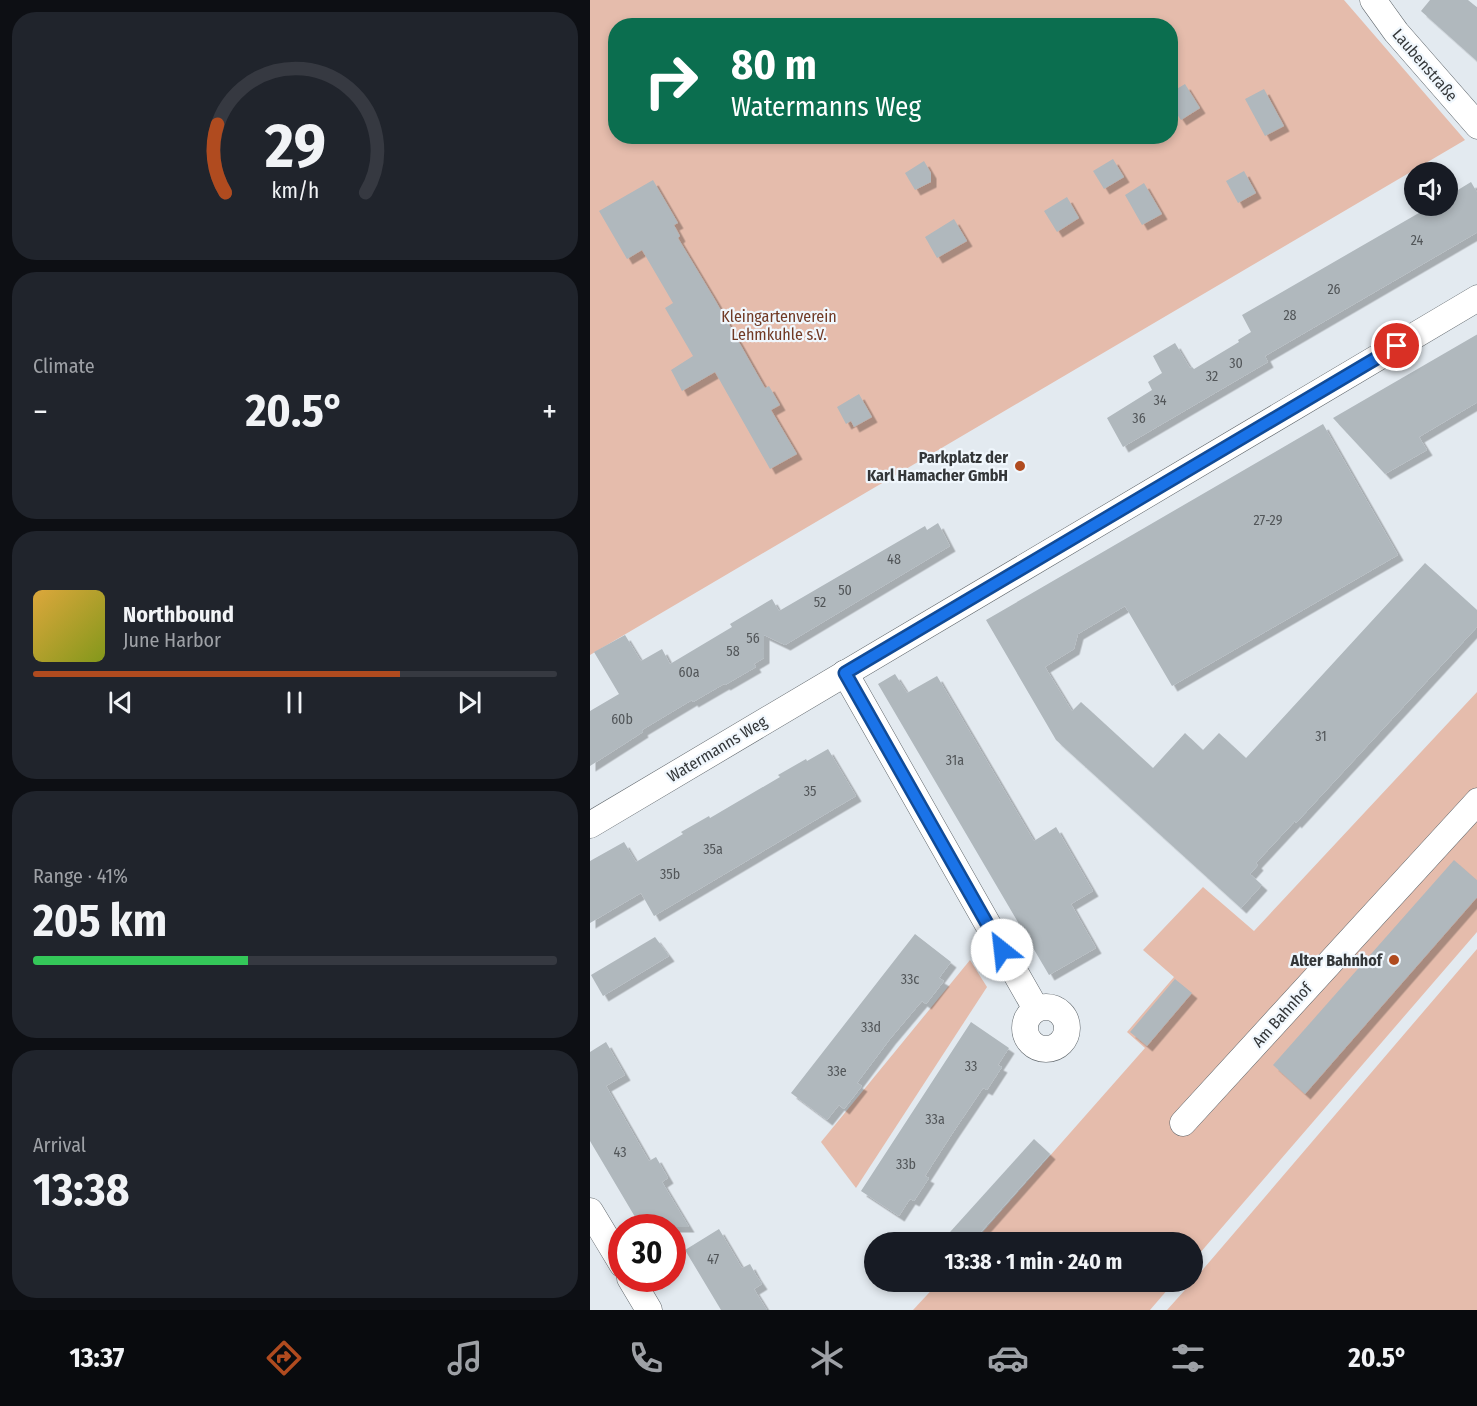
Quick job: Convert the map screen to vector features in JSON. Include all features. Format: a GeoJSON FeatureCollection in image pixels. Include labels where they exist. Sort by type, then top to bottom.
{"type":"FeatureCollection","features":[{"type":"Feature","properties":{"kind":"street","name":"Laubenstraße"},"geometry":{"type":"LineString","coordinates":[[1376,1],[1396,32],[1478,126]]}},
{"type":"Feature","properties":{"kind":"street","name":"Watermanns Weg"},"geometry":{"type":"LineString","coordinates":[[590,825],[1478,298]]}},
{"type":"Feature","properties":{"kind":"street"},"geometry":{"type":"LineString","coordinates":[[845,673],[1036,1009]]}},
{"type":"Feature","properties":{"kind":"street","name":"Am Bahnhof"},"geometry":{"type":"LineString","coordinates":[[1183,1123],[1478,801]]}},
{"type":"Feature","properties":{"kind":"street"},"geometry":{"type":"LineString","coordinates":[[590,1211],[608,1241]]}},
{"type":"Feature","properties":{"kind":"street"},"geometry":{"type":"LineString","coordinates":[[638,1292],[648,1310]]}},
{"type":"Feature","properties":{"kind":"green space","name":"Kleingartenverein Lehmkuhle s.V."},"geometry":{"type":"Polygon","coordinates":[[[590,0],[1344,0],[1465,140],[1428,162],[1404,162],[1404,176],[590,655],[590,0]]]}},
{"type":"Feature","properties":{"kind":"green space"},"geometry":{"type":"Polygon","coordinates":[[[1477,692],[1477,932],[1203,1249],[1203,1232],[983,1232],[1145,1048],[1127,1032],[1174,977],[1143,950],[1203,887],[1254,931],[1477,692]]]}},
{"type":"Feature","properties":{"kind":"green space"},"geometry":{"type":"Polygon","coordinates":[[[1477,949],[1477,1310],[1167,1310],[1183,1292],[1203,1292],[1203,1269],[1477,949]]]}},
{"type":"Feature","properties":{"kind":"green space"},"geometry":{"type":"Polygon","coordinates":[[[970,960],[987,987],[856,1188],[821,1142],[970,960]]]}},
{"type":"Feature","properties":{"kind":"green space"},"geometry":{"type":"Polygon","coordinates":[[[930,1292],[1166,1292],[1150,1310],[913,1310],[930,1292]]]}},
{"type":"Feature","properties":{"kind":"building"},"geometry":{"type":"Polygon","coordinates":[[[1430,0],[1468,0],[1478,8],[1478,62],[1421,11],[1430,0]]]}},
{"type":"Feature","properties":{"kind":"building"},"geometry":{"type":"Polygon","coordinates":[[[1185,84],[1200,108],[1181,120],[1178,116],[1178,88],[1185,84]]]}},
{"type":"Feature","properties":{"kind":"building"},"geometry":{"type":"Polygon","coordinates":[[[1264,89],[1284,126],[1265,136],[1245,99],[1264,89]]]}},
{"type":"Feature","properties":{"kind":"building"},"geometry":{"type":"Polygon","coordinates":[[[1113,159],[1124,177],[1104,189],[1093,171],[1113,159]]]}},
{"type":"Feature","properties":{"kind":"building"},"geometry":{"type":"Polygon","coordinates":[[[924,161],[931,173],[931,182],[915,190],[905,173],[924,161]]]}},
{"type":"Feature","properties":{"kind":"building"},"geometry":{"type":"Polygon","coordinates":[[[1244,171],[1256,193],[1238,203],[1226,181],[1244,171]]]}},
{"type":"Feature","properties":{"kind":"building"},"geometry":{"type":"Polygon","coordinates":[[[653,180],[678,223],[674,225],[680,236],[678,238],[765,388],[769,386],[780,405],[771,410],[797,454],[770,469],[715,372],[682,391],[671,370],[693,356],[665,308],[673,303],[642,250],[627,259],[599,211],[653,180]]]}},
{"type":"Feature","properties":{"kind":"building"},"geometry":{"type":"Polygon","coordinates":[[[1471,182],[1478,194],[1478,232],[1265,356],[1268,362],[1123,447],[1107,418],[1152,390],[1148,382],[1162,373],[1153,356],[1175,343],[1190,368],[1194,369],[1239,342],[1238,340],[1251,332],[1242,315],[1414,216],[1458,216],[1458,190],[1471,182]]]}},
{"type":"Feature","properties":{"kind":"building"},"geometry":{"type":"Polygon","coordinates":[[[1144,183],[1162,214],[1142,225],[1125,195],[1144,183]]]}},
{"type":"Feature","properties":{"kind":"building"},"geometry":{"type":"Polygon","coordinates":[[[1067,197],[1079,218],[1057,232],[1044,211],[1067,197]]]}},
{"type":"Feature","properties":{"kind":"building"},"geometry":{"type":"Polygon","coordinates":[[[954,219],[967,241],[937,258],[925,237],[954,219]]]}},
{"type":"Feature","properties":{"kind":"building"},"geometry":{"type":"Polygon","coordinates":[[[1478,334],[1478,402],[1419,437],[1427,450],[1385,474],[1333,418],[1478,334]]]}},
{"type":"Feature","properties":{"kind":"building"},"geometry":{"type":"Polygon","coordinates":[[[859,394],[872,417],[854,427],[851,421],[846,424],[837,407],[859,394]]]}},
{"type":"Feature","properties":{"kind":"building"},"geometry":{"type":"Polygon","coordinates":[[[1323,424],[1398,555],[1172,686],[1125,606],[1078,634],[1074,649],[1045,667],[1072,711],[1081,702],[1153,768],[1185,733],[1203,750],[1219,733],[1246,758],[1425,563],[1478,611],[1478,626],[1296,823],[1295,821],[1256,863],[1258,865],[1250,874],[1262,885],[1241,908],[1056,740],[986,620],[1323,424]]]}},
{"type":"Feature","properties":{"kind":"building"},"geometry":{"type":"Polygon","coordinates":[[[938,523],[950,546],[785,645],[764,635],[764,658],[754,664],[756,667],[693,702],[692,700],[642,730],[643,732],[590,766],[590,711],[619,694],[594,652],[625,635],[641,661],[662,649],[670,664],[732,627],[730,624],[772,599],[779,611],[925,526],[927,530],[938,523]]]}},
{"type":"Feature","properties":{"kind":"building"},"geometry":{"type":"Polygon","coordinates":[[[895,674],[907,693],[937,676],[1034,841],[1056,827],[1093,891],[1071,904],[1096,948],[1049,975],[878,684],[895,674]]]}},
{"type":"Feature","properties":{"kind":"building"},"geometry":{"type":"Polygon","coordinates":[[[828,749],[856,796],[654,916],[641,893],[590,923],[590,861],[624,842],[636,862],[683,834],[681,832],[709,816],[710,818],[806,759],[807,761],[828,749]]]}},
{"type":"Feature","properties":{"kind":"building","name":"Alter Bahnhof"},"geometry":{"type":"Polygon","coordinates":[[[1454,860],[1478,881],[1478,896],[1305,1094],[1273,1065],[1454,860]]]}},
{"type":"Feature","properties":{"kind":"building"},"geometry":{"type":"Polygon","coordinates":[[[915,934],[951,962],[939,978],[944,981],[926,1004],[922,1001],[890,1039],[857,1083],[862,1086],[844,1109],[839,1105],[827,1120],[791,1093],[915,934]]]}},
{"type":"Feature","properties":{"kind":"building"},"geometry":{"type":"Polygon","coordinates":[[[655,937],[669,956],[603,996],[591,975],[655,937]]]}},
{"type":"Feature","properties":{"kind":"building"},"geometry":{"type":"Polygon","coordinates":[[[1175,979],[1192,993],[1147,1046],[1130,1032],[1175,979]]]}},
{"type":"Feature","properties":{"kind":"building"},"geometry":{"type":"Polygon","coordinates":[[[971,1022],[1009,1048],[998,1065],[1002,1067],[987,1090],[983,1088],[952,1134],[925,1176],[929,1178],[914,1201],[910,1199],[899,1216],[861,1191],[971,1022]]]}},
{"type":"Feature","properties":{"kind":"building"},"geometry":{"type":"Polygon","coordinates":[[[606,1042],[625,1075],[606,1086],[649,1161],[656,1157],[668,1178],[662,1182],[681,1214],[633,1214],[590,1141],[590,1052],[606,1042]]]}},
{"type":"Feature","properties":{"kind":"building"},"geometry":{"type":"Polygon","coordinates":[[[1034,1139],[1050,1154],[981,1232],[950,1232],[1034,1139]]]}},
{"type":"Feature","properties":{"kind":"building"},"geometry":{"type":"Polygon","coordinates":[[[719,1229],[742,1268],[750,1264],[762,1284],[754,1289],[767,1310],[721,1310],[686,1249],[719,1229]]]}},
{"type":"Feature","properties":{"kind":"place","name":"Parkplatz der Karl Hamacher GmbH"},"geometry":{"type":"Point","coordinates":[1020,466]}},
{"type":"Feature","properties":{"kind":"place","name":"Alter Bahnhof"},"geometry":{"type":"Point","coordinates":[1394,960]}},
{"type":"Feature","properties":{"kind":"route"},"geometry":{"type":"LineString","coordinates":[[1002,950],[845,673],[1397,346]]}}]}
